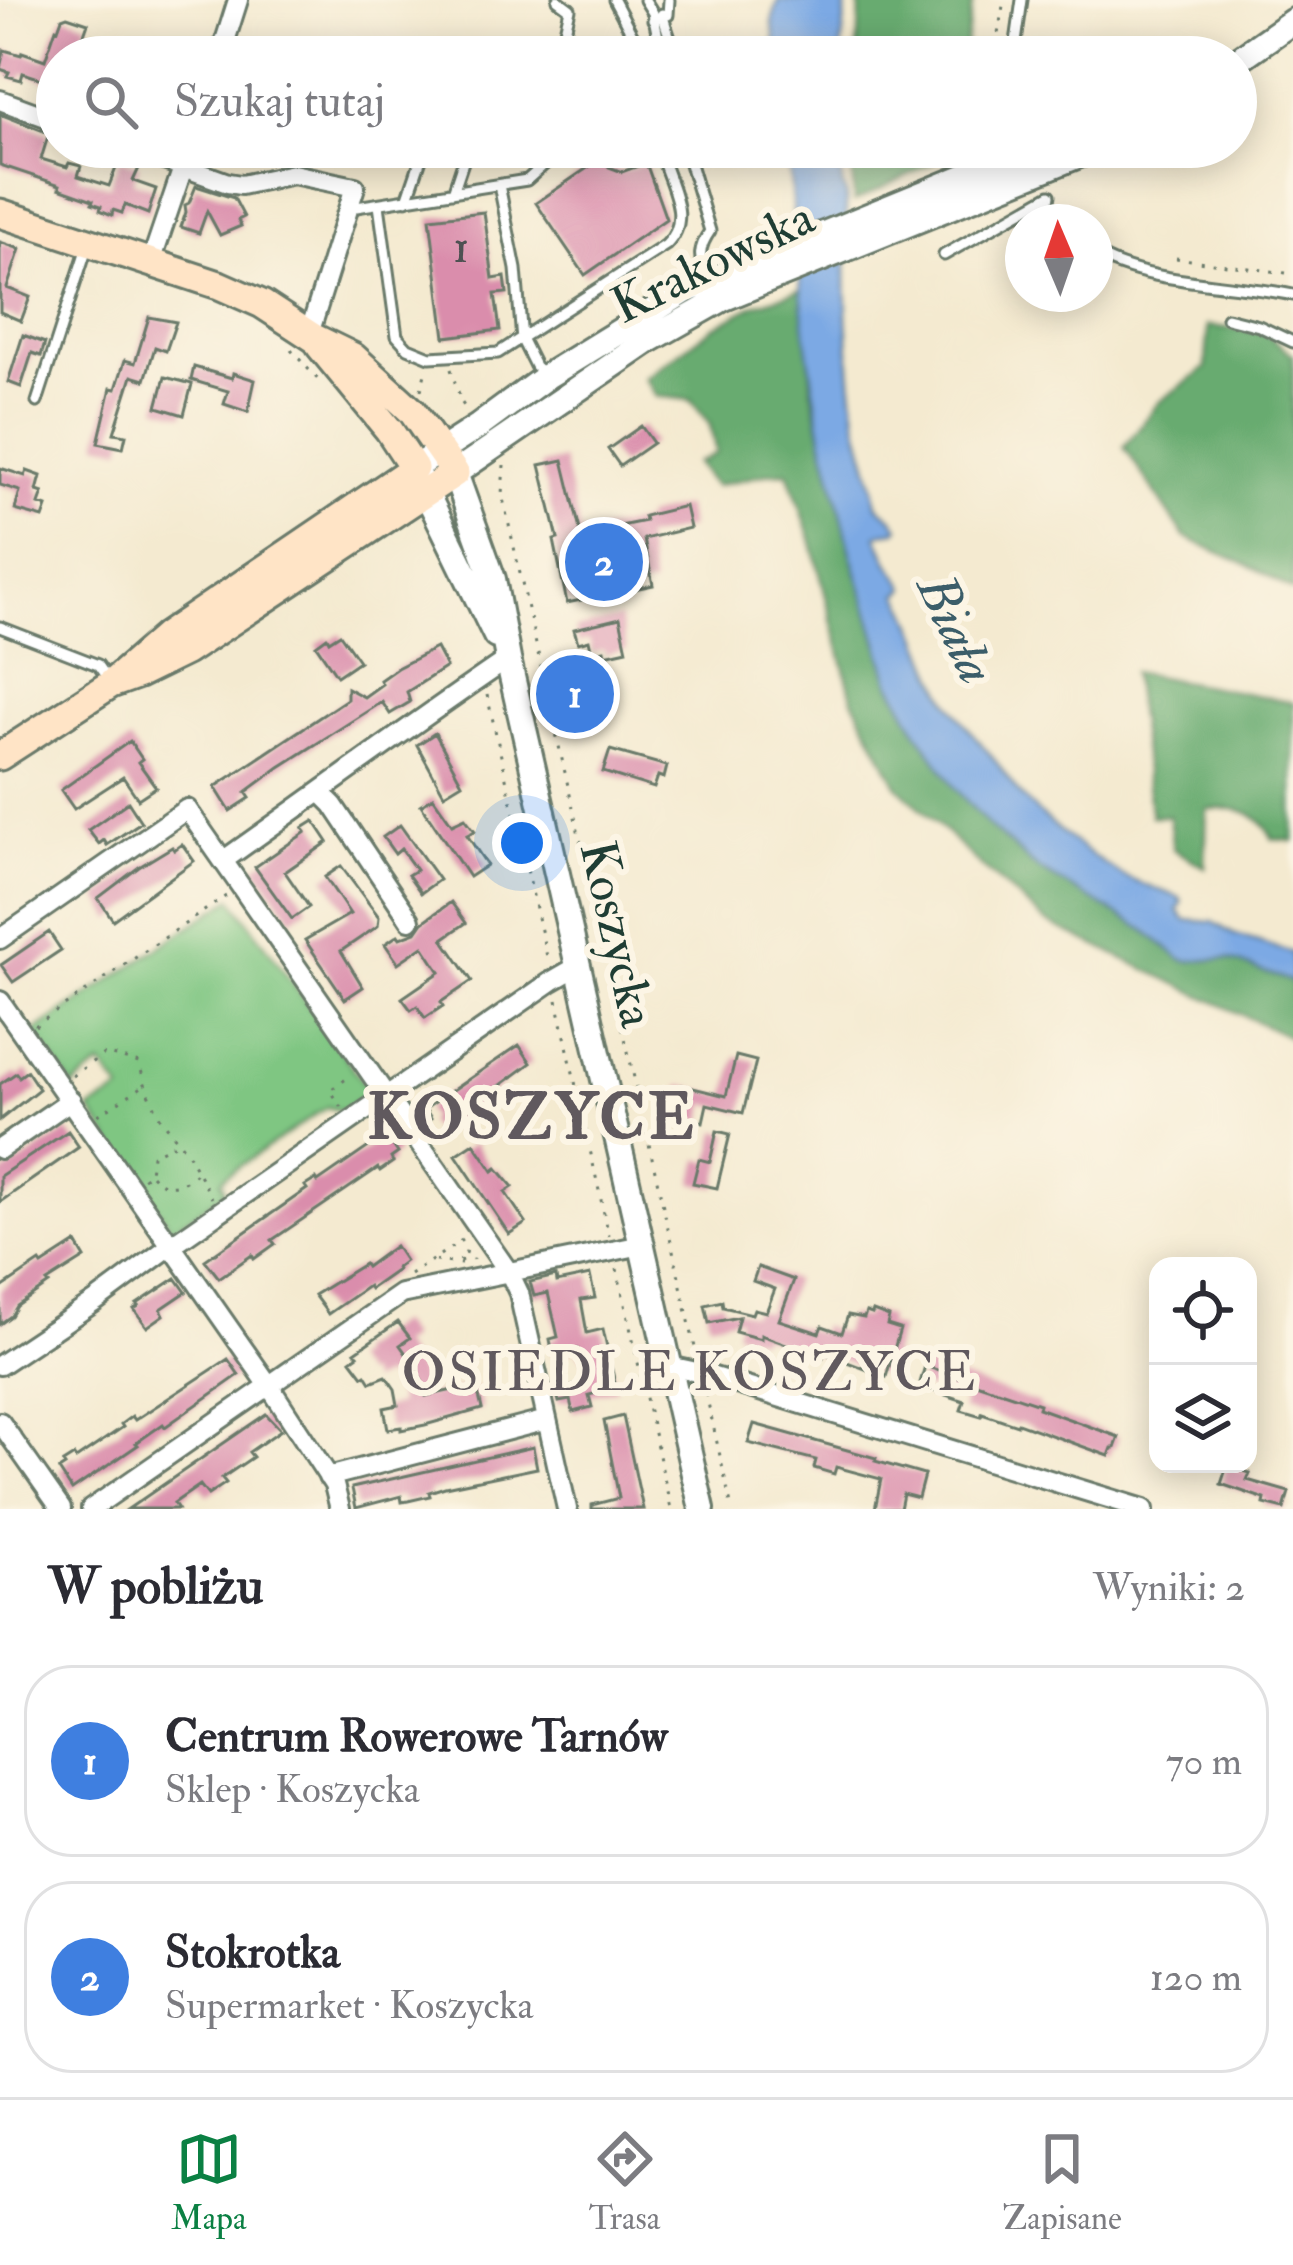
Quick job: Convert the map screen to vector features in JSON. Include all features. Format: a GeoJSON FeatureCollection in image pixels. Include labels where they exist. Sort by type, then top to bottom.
{"type":"FeatureCollection","features":[{"type":"Feature","properties":{"kind":"main road"},"geometry":{"type":"LineString","coordinates":[[0,213],[219,285],[262,304],[389,430],[420,480]]}},
{"type":"Feature","properties":{"kind":"main road"},"geometry":{"type":"LineString","coordinates":[[305,342],[353,357],[412,411],[448,462]]}},
{"type":"Feature","properties":{"kind":"main road","name":"Krakowska"},"geometry":{"type":"LineString","coordinates":[[0,756],[112,684],[186,651],[448,462]]}},
{"type":"Feature","properties":{"kind":"street"},"geometry":{"type":"LineString","coordinates":[[227,36],[238,0]]}},
{"type":"Feature","properties":{"kind":"street"},"geometry":{"type":"LineString","coordinates":[[1257,46],[1293,21]]}},
{"type":"Feature","properties":{"kind":"street"},"geometry":{"type":"LineString","coordinates":[[0,100],[36,113]]}},
{"type":"Feature","properties":{"kind":"street"},"geometry":{"type":"LineString","coordinates":[[151,262],[184,168]]}},
{"type":"Feature","properties":{"kind":"street"},"geometry":{"type":"LineString","coordinates":[[187,168],[241,185],[293,174],[355,188],[305,342]]}},
{"type":"Feature","properties":{"kind":"street","name":"Krakowska"},"geometry":{"type":"LineString","coordinates":[[448,462],[724,298],[762,284],[995,168]]}},
{"type":"Feature","properties":{"kind":"street","name":"Krakowska"},"geometry":{"type":"LineString","coordinates":[[448,462],[547,376],[685,291],[762,258],[1036,168]]}},
{"type":"Feature","properties":{"kind":"street","name":"Koszycka"},"geometry":{"type":"LineString","coordinates":[[448,462],[493,579],[702,1509]]}},
{"type":"Feature","properties":{"kind":"street","name":"Koszycka"},"geometry":{"type":"LineString","coordinates":[[420,480],[508,659]]}},
{"type":"Feature","properties":{"kind":"street"},"geometry":{"type":"LineString","coordinates":[[224,860],[508,659]]}},
{"type":"Feature","properties":{"kind":"street"},"geometry":{"type":"LineString","coordinates":[[320,792],[410,920]]}},
{"type":"Feature","properties":{"kind":"street"},"geometry":{"type":"LineString","coordinates":[[0,939],[187,809],[510,1274],[519,1293],[567,1509]]}},
{"type":"Feature","properties":{"kind":"street"},"geometry":{"type":"LineString","coordinates":[[0,1364],[578,966]]}},
{"type":"Feature","properties":{"kind":"street"},"geometry":{"type":"LineString","coordinates":[[0,1000],[268,1384],[334,1485],[340,1509]]}},
{"type":"Feature","properties":{"kind":"street"},"geometry":{"type":"LineString","coordinates":[[0,1149],[70,1100]]}},
{"type":"Feature","properties":{"kind":"street"},"geometry":{"type":"LineString","coordinates":[[92,1509],[400,1294],[642,1245]]}},
{"type":"Feature","properties":{"kind":"street"},"geometry":{"type":"LineString","coordinates":[[669,1366],[1144,1509]]}},
{"type":"Feature","properties":{"kind":"street"},"geometry":{"type":"LineString","coordinates":[[328,1477],[547,1420]]}},
{"type":"Feature","properties":{"kind":"street"},"geometry":{"type":"LineString","coordinates":[[0,1422],[61,1509]]}},
{"type":"Feature","properties":{"kind":"lane"},"geometry":{"type":"LineString","coordinates":[[558,0],[570,9],[564,36]]}},
{"type":"Feature","properties":{"kind":"lane"},"geometry":{"type":"LineString","coordinates":[[614,0],[633,36]]}},
{"type":"Feature","properties":{"kind":"lane"},"geometry":{"type":"LineString","coordinates":[[642,0],[650,21],[668,14],[669,0]]}},
{"type":"Feature","properties":{"kind":"lane"},"geometry":{"type":"LineString","coordinates":[[1017,36],[1022,0]]}},
{"type":"Feature","properties":{"kind":"lane"},"geometry":{"type":"LineString","coordinates":[[657,17],[659,36]]}},
{"type":"Feature","properties":{"kind":"lane"},"geometry":{"type":"LineString","coordinates":[[657,17],[666,36]]}},
{"type":"Feature","properties":{"kind":"lane"},"geometry":{"type":"LineString","coordinates":[[407,200],[418,168]]}},
{"type":"Feature","properties":{"kind":"lane"},"geometry":{"type":"LineString","coordinates":[[453,193],[461,168]]}},
{"type":"Feature","properties":{"kind":"lane"},"geometry":{"type":"LineString","coordinates":[[350,208],[527,180],[540,168]]}},
{"type":"Feature","properties":{"kind":"lane"},"geometry":{"type":"LineString","coordinates":[[380,205],[397,336],[408,348],[430,357],[498,353],[678,234],[681,220],[665,168]]}},
{"type":"Feature","properties":{"kind":"lane"},"geometry":{"type":"LineString","coordinates":[[691,168],[715,247]]}},
{"type":"Feature","properties":{"kind":"lane"},"geometry":{"type":"LineString","coordinates":[[499,184],[516,269],[522,340],[535,366],[547,376]]}},
{"type":"Feature","properties":{"kind":"lane"},"geometry":{"type":"LineString","coordinates":[[944,255],[1005,221]]}},
{"type":"Feature","properties":{"kind":"lane"},"geometry":{"type":"LineString","coordinates":[[709,280],[699,248],[710,231]]}},
{"type":"Feature","properties":{"kind":"lane"},"geometry":{"type":"LineString","coordinates":[[37,402],[89,241]]}},
{"type":"Feature","properties":{"kind":"lane"},"geometry":{"type":"LineString","coordinates":[[1113,262],[1293,295]]}},
{"type":"Feature","properties":{"kind":"lane"},"geometry":{"type":"LineString","coordinates":[[1227,318],[1293,342]]}},
{"type":"Feature","properties":{"kind":"lane"},"geometry":{"type":"LineString","coordinates":[[0,627],[98,665],[112,684]]}},
{"type":"Feature","properties":{"kind":"path"},"geometry":{"type":"LineString","coordinates":[[998,36],[1004,0]]}},
{"type":"Feature","properties":{"kind":"path"},"geometry":{"type":"LineString","coordinates":[[1176,258],[1293,274]]}},
{"type":"Feature","properties":{"kind":"path"},"geometry":{"type":"LineString","coordinates":[[305,342],[321,384]]}},
{"type":"Feature","properties":{"kind":"path"},"geometry":{"type":"LineString","coordinates":[[446,356],[466,410]]}},
{"type":"Feature","properties":{"kind":"path"},"geometry":{"type":"LineString","coordinates":[[419,396],[430,357]]}},
{"type":"Feature","properties":{"kind":"path"},"geometry":{"type":"LineString","coordinates":[[505,461],[502,494],[699,1366]]}},
{"type":"Feature","properties":{"kind":"path"},"geometry":{"type":"LineString","coordinates":[[483,676],[671,1509]]}},
{"type":"Feature","properties":{"kind":"path"},"geometry":{"type":"LineString","coordinates":[[29,1030],[232,892]]}},
{"type":"Feature","properties":{"kind":"path"},"geometry":{"type":"LineString","coordinates":[[64,1080],[105,1053],[139,1064],[160,1117],[215,1204]]}},
{"type":"Feature","properties":{"kind":"path"},"geometry":{"type":"LineString","coordinates":[[346,1114],[330,1090],[358,1070]]}},
{"type":"Feature","properties":{"kind":"path"},"geometry":{"type":"LineString","coordinates":[[91,1119],[145,1084]]}},
{"type":"Feature","properties":{"kind":"path"},"geometry":{"type":"LineString","coordinates":[[136,1183],[150,1173],[152,1155],[179,1142]]}},
{"type":"Feature","properties":{"kind":"path"},"geometry":{"type":"LineString","coordinates":[[150,1173],[164,1186],[173,1186],[198,1171]]}},
{"type":"Feature","properties":{"kind":"path"},"geometry":{"type":"LineString","coordinates":[[400,1294],[395,1286],[430,1261],[460,1241],[473,1261],[468,1266],[430,1261]]}},
{"type":"Feature","properties":{"kind":"path"},"geometry":{"type":"LineString","coordinates":[[462,1264],[460,1257],[465,1252]]}},
{"type":"Feature","properties":{"kind":"path"},"geometry":{"type":"LineString","coordinates":[[703,1381],[732,1509]]}},
{"type":"Feature","properties":{"kind":"green space"},"geometry":{"type":"Polygon","coordinates":[[[860,0],[973,0],[967,36],[859,35],[860,0]]]}},
{"type":"Feature","properties":{"kind":"green space"},"geometry":{"type":"Polygon","coordinates":[[[852,168],[923,168],[854,202],[852,168]]]}},
{"type":"Feature","properties":{"kind":"green space"},"geometry":{"type":"Polygon","coordinates":[[[803,289],[812,389],[852,556],[890,681],[917,731],[956,789],[1038,869],[1145,930],[1181,959],[1228,959],[1293,982],[1293,1039],[1046,922],[897,785],[852,697],[810,535],[788,472],[714,486],[696,463],[716,453],[710,425],[691,400],[656,396],[645,378],[712,328],[754,305],[803,289]]]}},
{"type":"Feature","properties":{"kind":"green space"},"geometry":{"type":"Polygon","coordinates":[[[1208,326],[1264,332],[1293,355],[1293,591],[1185,537],[1124,447],[1158,403],[1206,368],[1208,326]]]}},
{"type":"Feature","properties":{"kind":"green space"},"geometry":{"type":"Polygon","coordinates":[[[1132,672],[1293,702],[1293,841],[1273,839],[1246,812],[1207,809],[1205,867],[1173,849],[1169,816],[1151,816],[1132,672]]]}},
{"type":"Feature","properties":{"kind":"green space"},"geometry":{"type":"Polygon","coordinates":[[[232,898],[370,1092],[342,1111],[327,1107],[225,1176],[221,1181],[225,1192],[172,1229],[90,1110],[122,1091],[101,1065],[73,1087],[34,1032],[232,898]]]}},
{"type":"Feature","properties":{"kind":"water"},"geometry":{"type":"Polygon","coordinates":[[[778,0],[847,0],[843,36],[774,36],[772,22],[778,0]]]}},
{"type":"Feature","properties":{"kind":"water"},"geometry":{"type":"Polygon","coordinates":[[[789,168],[840,168],[846,194],[848,325],[856,416],[877,505],[899,527],[877,536],[905,585],[899,594],[951,705],[1021,796],[1058,830],[1120,874],[1180,898],[1178,910],[1185,920],[1213,922],[1233,934],[1293,953],[1293,982],[1228,959],[1181,959],[1145,930],[1038,869],[956,789],[890,681],[822,437],[805,333],[789,168]]]}},
{"type":"Feature","properties":{"kind":"building"},"geometry":{"type":"Polygon","coordinates":[[[62,18],[88,23],[83,36],[53,36],[62,18]]]}},
{"type":"Feature","properties":{"kind":"building"},"geometry":{"type":"Polygon","coordinates":[[[4,50],[36,57],[36,77],[23,73],[21,80],[0,69],[4,50]]]}},
{"type":"Feature","properties":{"kind":"building"},"geometry":{"type":"Polygon","coordinates":[[[0,114],[36,128],[36,168],[80,168],[78,176],[109,186],[116,168],[139,168],[133,181],[156,189],[148,214],[125,205],[122,213],[113,210],[112,215],[60,185],[0,165],[0,114]]]}},
{"type":"Feature","properties":{"kind":"building"},"geometry":{"type":"Polygon","coordinates":[[[587,168],[622,172],[648,168],[666,219],[585,275],[536,203],[587,168]]]}},
{"type":"Feature","properties":{"kind":"building"},"geometry":{"type":"Polygon","coordinates":[[[196,186],[234,198],[244,217],[238,220],[241,226],[220,235],[207,211],[199,233],[181,227],[185,205],[196,186]]]}},
{"type":"Feature","properties":{"kind":"building"},"geometry":{"type":"Polygon","coordinates":[[[484,212],[493,279],[505,277],[507,293],[495,294],[500,330],[445,337],[430,218],[484,212]]]}},
{"type":"Feature","properties":{"kind":"building"},"geometry":{"type":"Polygon","coordinates":[[[0,242],[20,249],[7,288],[30,297],[21,321],[0,312],[0,242]]]}},
{"type":"Feature","properties":{"kind":"building"},"geometry":{"type":"Polygon","coordinates":[[[149,317],[176,322],[166,351],[155,347],[145,380],[132,376],[114,433],[126,435],[123,448],[98,443],[111,388],[116,389],[125,360],[135,363],[149,317]]]}},
{"type":"Feature","properties":{"kind":"building"},"geometry":{"type":"Polygon","coordinates":[[[23,335],[45,343],[41,356],[32,353],[21,387],[8,382],[23,335]]]}},
{"type":"Feature","properties":{"kind":"building"},"geometry":{"type":"Polygon","coordinates":[[[194,367],[255,380],[248,412],[224,404],[228,391],[191,380],[194,367]]]}},
{"type":"Feature","properties":{"kind":"building"},"geometry":{"type":"Polygon","coordinates":[[[165,377],[192,384],[184,415],[157,407],[165,377]]]}},
{"type":"Feature","properties":{"kind":"building"},"geometry":{"type":"Polygon","coordinates":[[[641,426],[653,443],[620,466],[608,449],[641,426]]]}},
{"type":"Feature","properties":{"kind":"building"},"geometry":{"type":"Polygon","coordinates":[[[563,460],[581,534],[645,521],[644,516],[685,506],[690,528],[644,539],[653,585],[567,603],[540,465],[563,460]]]}},
{"type":"Feature","properties":{"kind":"building"},"geometry":{"type":"Polygon","coordinates":[[[0,468],[41,476],[37,491],[43,493],[39,504],[47,507],[43,518],[15,510],[20,491],[0,485],[0,468]]]}},
{"type":"Feature","properties":{"kind":"building"},"geometry":{"type":"Polygon","coordinates":[[[620,618],[627,650],[605,655],[604,650],[592,653],[589,640],[578,643],[574,629],[620,618]]]}},
{"type":"Feature","properties":{"kind":"building"},"geometry":{"type":"Polygon","coordinates":[[[340,634],[359,661],[337,676],[316,645],[340,634]]]}},
{"type":"Feature","properties":{"kind":"building"},"geometry":{"type":"Polygon","coordinates":[[[436,648],[446,667],[407,692],[410,702],[390,714],[382,702],[280,767],[246,792],[250,798],[230,811],[215,787],[347,699],[347,688],[364,697],[397,668],[436,648]]]}},
{"type":"Feature","properties":{"kind":"building"},"geometry":{"type":"Polygon","coordinates":[[[435,733],[462,783],[444,794],[417,745],[435,733]]]}},
{"type":"Feature","properties":{"kind":"building"},"geometry":{"type":"Polygon","coordinates":[[[130,741],[156,787],[138,799],[123,777],[74,809],[61,790],[130,741]]]}},
{"type":"Feature","properties":{"kind":"building"},"geometry":{"type":"Polygon","coordinates":[[[610,750],[667,766],[664,778],[658,776],[654,788],[603,772],[610,750]]]}},
{"type":"Feature","properties":{"kind":"building"},"geometry":{"type":"Polygon","coordinates":[[[433,797],[452,824],[465,818],[475,831],[467,835],[487,865],[469,877],[421,805],[433,797]]]}},
{"type":"Feature","properties":{"kind":"building"},"geometry":{"type":"Polygon","coordinates":[[[128,802],[141,822],[107,845],[104,840],[99,844],[88,830],[128,802]]]}},
{"type":"Feature","properties":{"kind":"building"},"geometry":{"type":"Polygon","coordinates":[[[314,821],[328,842],[285,872],[309,907],[292,919],[255,867],[306,832],[303,828],[314,821]]]}},
{"type":"Feature","properties":{"kind":"building"},"geometry":{"type":"Polygon","coordinates":[[[400,825],[439,880],[421,893],[408,875],[416,870],[401,849],[395,854],[383,837],[400,825]]]}},
{"type":"Feature","properties":{"kind":"building"},"geometry":{"type":"Polygon","coordinates":[[[182,844],[194,861],[113,920],[98,898],[139,867],[182,844]]]}},
{"type":"Feature","properties":{"kind":"building"},"geometry":{"type":"Polygon","coordinates":[[[341,866],[379,917],[378,926],[341,951],[363,987],[345,999],[305,940],[350,914],[325,877],[341,866]]]}},
{"type":"Feature","properties":{"kind":"building"},"geometry":{"type":"Polygon","coordinates":[[[451,902],[466,923],[443,939],[472,981],[425,1018],[417,1006],[411,1010],[402,998],[440,972],[423,946],[398,963],[385,944],[398,935],[416,932],[451,902]]]}},
{"type":"Feature","properties":{"kind":"building"},"geometry":{"type":"Polygon","coordinates":[[[49,932],[61,950],[13,982],[1,965],[49,932]]]}},
{"type":"Feature","properties":{"kind":"building"},"geometry":{"type":"Polygon","coordinates":[[[519,1045],[531,1063],[438,1136],[425,1109],[519,1045]]]}},
{"type":"Feature","properties":{"kind":"building"},"geometry":{"type":"Polygon","coordinates":[[[736,1056],[756,1061],[743,1113],[707,1104],[703,1122],[673,1114],[681,1085],[726,1096],[736,1056]]]}},
{"type":"Feature","properties":{"kind":"building"},"geometry":{"type":"Polygon","coordinates":[[[27,1071],[39,1089],[0,1120],[0,1084],[27,1071]]]}},
{"type":"Feature","properties":{"kind":"building"},"geometry":{"type":"Polygon","coordinates":[[[68,1131],[79,1147],[0,1202],[0,1176],[68,1131]]]}},
{"type":"Feature","properties":{"kind":"building"},"geometry":{"type":"Polygon","coordinates":[[[717,1131],[730,1134],[717,1188],[693,1183],[699,1159],[710,1162],[717,1131]]]}},
{"type":"Feature","properties":{"kind":"building"},"geometry":{"type":"Polygon","coordinates":[[[386,1135],[398,1153],[391,1158],[393,1162],[272,1240],[275,1244],[254,1259],[252,1255],[219,1278],[205,1260],[307,1189],[305,1186],[386,1135]]]}},
{"type":"Feature","properties":{"kind":"building"},"geometry":{"type":"Polygon","coordinates":[[[474,1143],[493,1171],[497,1168],[513,1187],[505,1192],[526,1223],[509,1234],[456,1155],[474,1143]]]}},
{"type":"Feature","properties":{"kind":"building"},"geometry":{"type":"Polygon","coordinates":[[[76,1243],[85,1258],[47,1282],[0,1324],[0,1289],[76,1243]]]}},
{"type":"Feature","properties":{"kind":"building"},"geometry":{"type":"Polygon","coordinates":[[[395,1246],[405,1261],[397,1270],[328,1314],[314,1295],[395,1246]]]}},
{"type":"Feature","properties":{"kind":"building"},"geometry":{"type":"Polygon","coordinates":[[[758,1267],[794,1280],[779,1320],[819,1333],[822,1326],[842,1333],[848,1315],[864,1318],[873,1311],[889,1317],[887,1325],[900,1329],[886,1377],[824,1353],[823,1357],[761,1335],[761,1339],[735,1332],[739,1317],[709,1323],[705,1305],[722,1301],[723,1307],[752,1314],[754,1309],[766,1312],[775,1289],[753,1281],[758,1267]]]}},
{"type":"Feature","properties":{"kind":"building"},"geometry":{"type":"Polygon","coordinates":[[[590,1275],[595,1298],[581,1300],[587,1333],[603,1329],[616,1388],[589,1395],[592,1407],[573,1412],[570,1400],[559,1402],[556,1390],[590,1382],[583,1356],[578,1349],[553,1355],[550,1339],[558,1337],[548,1293],[534,1296],[530,1282],[590,1275]]]}},
{"type":"Feature","properties":{"kind":"building"},"geometry":{"type":"Polygon","coordinates":[[[176,1278],[186,1292],[161,1309],[164,1315],[147,1327],[134,1309],[176,1278]]]}},
{"type":"Feature","properties":{"kind":"building"},"geometry":{"type":"Polygon","coordinates":[[[398,1322],[410,1338],[400,1345],[419,1372],[426,1396],[477,1388],[482,1409],[425,1425],[388,1429],[384,1408],[398,1405],[395,1389],[386,1376],[371,1382],[351,1360],[358,1355],[355,1352],[398,1322]]]}},
{"type":"Feature","properties":{"kind":"building"},"geometry":{"type":"Polygon","coordinates":[[[228,1359],[239,1375],[72,1490],[59,1470],[63,1463],[228,1359]]]}},
{"type":"Feature","properties":{"kind":"building"},"geometry":{"type":"Polygon","coordinates":[[[925,1366],[1119,1437],[1115,1448],[1109,1456],[1018,1423],[961,1410],[964,1401],[919,1386],[925,1366]]]}},
{"type":"Feature","properties":{"kind":"building"},"geometry":{"type":"Polygon","coordinates":[[[266,1414],[281,1430],[222,1478],[226,1483],[208,1495],[200,1485],[174,1503],[178,1509],[128,1509],[266,1414]]]}},
{"type":"Feature","properties":{"kind":"building"},"geometry":{"type":"Polygon","coordinates":[[[623,1416],[643,1509],[592,1509],[592,1505],[619,1498],[604,1421],[623,1416]]]}},
{"type":"Feature","properties":{"kind":"building"},"geometry":{"type":"Polygon","coordinates":[[[754,1424],[924,1475],[918,1498],[903,1494],[900,1509],[875,1509],[881,1479],[836,1467],[834,1474],[814,1468],[816,1460],[748,1443],[754,1424]]]}},
{"type":"Feature","properties":{"kind":"building"},"geometry":{"type":"Polygon","coordinates":[[[533,1447],[537,1468],[445,1487],[408,1501],[402,1502],[401,1496],[356,1508],[352,1488],[533,1447]]]}},
{"type":"Feature","properties":{"kind":"building"},"geometry":{"type":"Polygon","coordinates":[[[1225,1473],[1250,1473],[1247,1480],[1289,1492],[1284,1509],[1221,1484],[1225,1473]]]}},
{"type":"Feature","properties":{"kind":"place","name":"Stokrotka"},"geometry":{"type":"Point","coordinates":[604,562]}},
{"type":"Feature","properties":{"kind":"place","name":"Centrum Rowerowe Tarnów"},"geometry":{"type":"Point","coordinates":[575,694]}},
{"type":"Feature","properties":{"kind":"district","name":"KOSZYCE"},"geometry":{"type":"Point","coordinates":[532,1118]}},
{"type":"Feature","properties":{"kind":"district","name":"OSIEDLE KOSZYCE"},"geometry":{"type":"Point","coordinates":[690,1373]}},
{"type":"Feature","properties":{"kind":"water label","name":"Biała"},"geometry":{"type":"Point","coordinates":[956,629]}}]}
